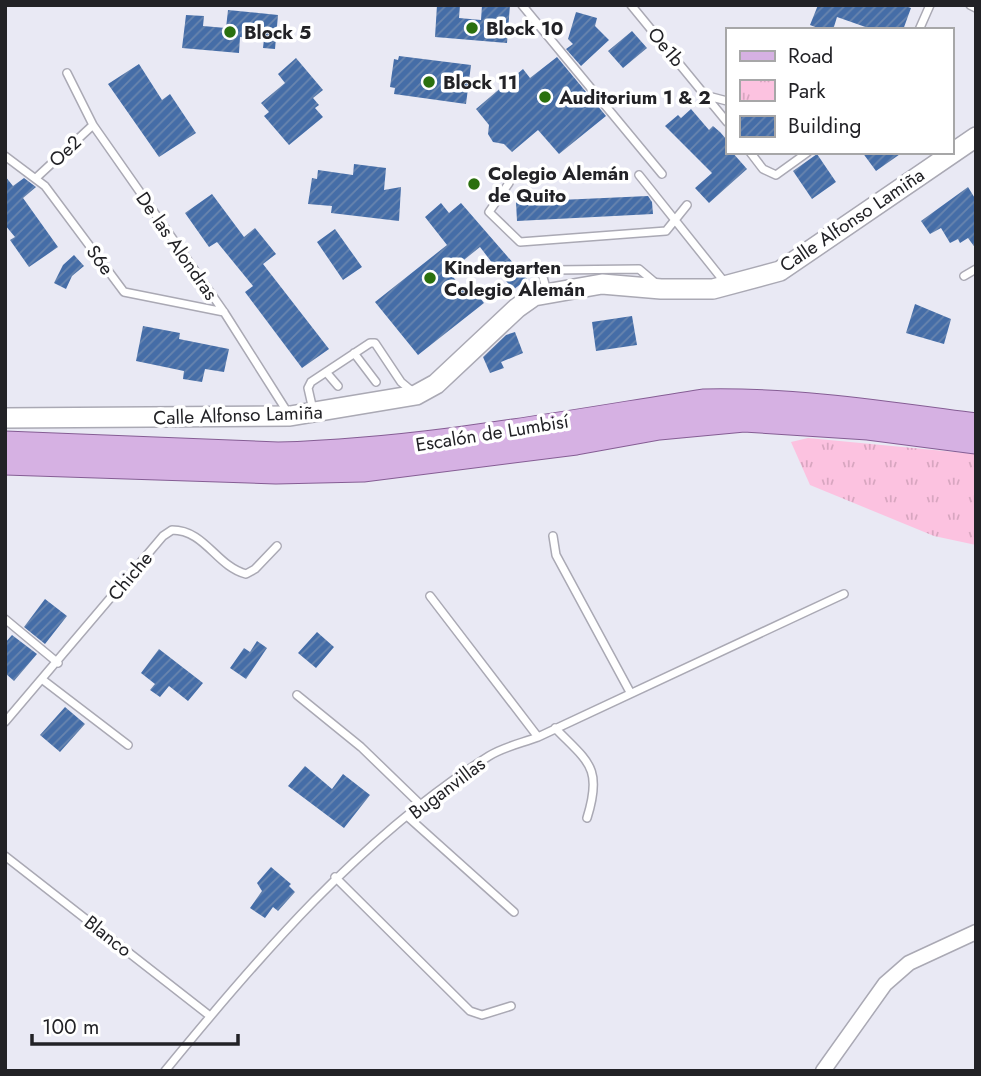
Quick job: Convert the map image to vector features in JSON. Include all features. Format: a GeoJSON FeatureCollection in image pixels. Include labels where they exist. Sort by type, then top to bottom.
{"type":"FeatureCollection","features":[{"type":"Feature","properties":{"kind":"main road","name":"Escalón de Lumbisí"},"geometry":{"type":"LineString","coordinates":[[5,443],[278,454],[323,453],[449,441],[616,413],[703,401],[735,400],[832,406],[976,425]]}},
{"type":"Feature","properties":{"kind":"main road","name":"Escalón de Lumbisí"},"geometry":{"type":"LineString","coordinates":[[5,463],[276,472],[349,471],[406,467],[659,428],[744,420],[868,428],[976,442]]}},
{"type":"Feature","properties":{"kind":"street","name":"Calle Alfonso Lamiña"},"geometry":{"type":"LineString","coordinates":[[953,153],[976,137]]}},
{"type":"Feature","properties":{"kind":"street","name":"Calle Alfonso Lamiña"},"geometry":{"type":"LineString","coordinates":[[5,418],[290,416],[416,395],[436,384],[517,308],[548,292],[602,284],[661,289],[728,287],[780,271],[951,154]]}},
{"type":"Feature","properties":{"kind":"street"},"geometry":{"type":"LineString","coordinates":[[823,1071],[885,984],[909,963],[976,932]]}},
{"type":"Feature","properties":{"kind":"lane"},"geometry":{"type":"LineString","coordinates":[[523,5],[662,174]]}},
{"type":"Feature","properties":{"kind":"lane","name":"Oe1b"},"geometry":{"type":"LineString","coordinates":[[631,5],[726,121]]}},
{"type":"Feature","properties":{"kind":"lane"},"geometry":{"type":"LineString","coordinates":[[920,28],[930,5]]}},
{"type":"Feature","properties":{"kind":"lane"},"geometry":{"type":"LineString","coordinates":[[970,5],[976,8]]}},
{"type":"Feature","properties":{"kind":"lane","name":"De las Alondras"},"geometry":{"type":"LineString","coordinates":[[68,73],[93,125],[224,312],[290,416]]}},
{"type":"Feature","properties":{"kind":"lane"},"geometry":{"type":"LineString","coordinates":[[708,96],[726,101]]}},
{"type":"Feature","properties":{"kind":"lane","name":"Oe2"},"geometry":{"type":"LineString","coordinates":[[36,178],[93,125]]}},
{"type":"Feature","properties":{"kind":"lane"},"geometry":{"type":"LineString","coordinates":[[752,154],[764,169],[776,175],[805,154]]}},
{"type":"Feature","properties":{"kind":"lane","name":"S6e"},"geometry":{"type":"LineString","coordinates":[[5,156],[36,178],[124,292],[224,312]]}},
{"type":"Feature","properties":{"kind":"lane"},"geometry":{"type":"LineString","coordinates":[[639,176],[728,287]]}},
{"type":"Feature","properties":{"kind":"lane"},"geometry":{"type":"LineString","coordinates":[[509,183],[489,212],[520,242],[666,231],[687,205]]}},
{"type":"Feature","properties":{"kind":"lane"},"geometry":{"type":"LineString","coordinates":[[964,276],[976,269]]}},
{"type":"Feature","properties":{"kind":"lane"},"geometry":{"type":"LineString","coordinates":[[314,414],[308,388],[311,382],[374,343],[401,382],[416,395]]}},
{"type":"Feature","properties":{"kind":"lane"},"geometry":{"type":"LineString","coordinates":[[355,353],[376,382]]}},
{"type":"Feature","properties":{"kind":"lane"},"geometry":{"type":"LineString","coordinates":[[326,372],[338,386]]}},
{"type":"Feature","properties":{"kind":"lane","name":"Chiche"},"geometry":{"type":"LineString","coordinates":[[5,722],[58,663],[163,536],[172,530],[194,534],[242,573],[255,569],[277,546]]}},
{"type":"Feature","properties":{"kind":"lane"},"geometry":{"type":"LineString","coordinates":[[553,536],[556,555],[631,692]]}},
{"type":"Feature","properties":{"kind":"lane","name":"Buganvillas"},"geometry":{"type":"LineString","coordinates":[[164,1071],[335,877],[490,755],[538,737],[844,594]]}},
{"type":"Feature","properties":{"kind":"lane"},"geometry":{"type":"LineString","coordinates":[[430,596],[538,737]]}},
{"type":"Feature","properties":{"kind":"lane"},"geometry":{"type":"LineString","coordinates":[[5,619],[58,663]]}},
{"type":"Feature","properties":{"kind":"lane"},"geometry":{"type":"LineString","coordinates":[[43,680],[128,745]]}},
{"type":"Feature","properties":{"kind":"lane"},"geometry":{"type":"LineString","coordinates":[[297,695],[361,747],[422,806]]}},
{"type":"Feature","properties":{"kind":"lane"},"geometry":{"type":"LineString","coordinates":[[555,728],[591,764],[594,785],[587,818]]}},
{"type":"Feature","properties":{"kind":"lane"},"geometry":{"type":"LineString","coordinates":[[408,817],[514,912]]}},
{"type":"Feature","properties":{"kind":"lane","name":"Blanco"},"geometry":{"type":"LineString","coordinates":[[5,856],[210,1016]]}},
{"type":"Feature","properties":{"kind":"lane"},"geometry":{"type":"LineString","coordinates":[[335,877],[470,1011],[482,1014],[511,1006]]}},
{"type":"Feature","properties":{"kind":"green space"},"geometry":{"type":"Polygon","coordinates":[[[808,438],[976,454],[976,545],[934,536],[810,485],[791,442],[808,438]]]}},
{"type":"Feature","properties":{"kind":"building","name":"Block 10"},"geometry":{"type":"Polygon","coordinates":[[[437,5],[460,5],[459,18],[481,20],[482,5],[510,5],[507,43],[435,37],[437,5]]]}},
{"type":"Feature","properties":{"kind":"building"},"geometry":{"type":"Polygon","coordinates":[[[818,5],[902,5],[911,8],[904,28],[868,28],[837,17],[834,28],[810,25],[818,5]]]}},
{"type":"Feature","properties":{"kind":"building","name":"Block 5"},"geometry":{"type":"Polygon","coordinates":[[[228,10],[278,15],[275,49],[263,48],[264,39],[240,37],[239,53],[182,48],[186,15],[204,16],[203,26],[226,28],[228,10]]]}},
{"type":"Feature","properties":{"kind":"building"},"geometry":{"type":"Polygon","coordinates":[[[576,12],[597,18],[595,26],[609,40],[581,66],[566,49],[573,44],[568,39],[576,12]]]}},
{"type":"Feature","properties":{"kind":"building"},"geometry":{"type":"Polygon","coordinates":[[[632,31],[647,48],[623,68],[608,51],[632,31]]]}},
{"type":"Feature","properties":{"kind":"building","name":"Block 11"},"geometry":{"type":"Polygon","coordinates":[[[399,56],[471,65],[466,104],[394,94],[395,88],[390,87],[394,59],[398,60],[399,56]]]}},
{"type":"Feature","properties":{"kind":"building","name":"Auditorium 1 & 2"},"geometry":{"type":"Polygon","coordinates":[[[557,57],[606,116],[559,154],[538,130],[512,152],[504,144],[493,142],[488,134],[489,125],[476,109],[523,69],[530,78],[557,57]]]}},
{"type":"Feature","properties":{"kind":"building"},"geometry":{"type":"Polygon","coordinates":[[[296,58],[323,90],[313,98],[319,105],[315,108],[323,117],[289,145],[264,116],[269,112],[261,103],[285,83],[278,74],[296,58]]]}},
{"type":"Feature","properties":{"kind":"building"},"geometry":{"type":"Polygon","coordinates":[[[139,64],[162,100],[170,94],[196,133],[159,157],[108,84],[139,64]]]}},
{"type":"Feature","properties":{"kind":"building"},"geometry":{"type":"Polygon","coordinates":[[[691,109],[709,130],[713,126],[726,139],[726,154],[734,154],[747,169],[709,203],[695,188],[712,173],[665,126],[678,115],[681,118],[691,109]]]}},
{"type":"Feature","properties":{"kind":"building"},"geometry":{"type":"Polygon","coordinates":[[[817,154],[836,182],[812,199],[793,171],[817,154]]]}},
{"type":"Feature","properties":{"kind":"building"},"geometry":{"type":"Polygon","coordinates":[[[863,154],[900,154],[876,171],[863,154]]]}},
{"type":"Feature","properties":{"kind":"building"},"geometry":{"type":"Polygon","coordinates":[[[354,164],[386,168],[384,190],[401,187],[399,221],[331,213],[332,206],[308,204],[312,178],[317,179],[318,170],[353,175],[354,164]]]}},
{"type":"Feature","properties":{"kind":"building"},"geometry":{"type":"Polygon","coordinates":[[[5,176],[13,186],[24,178],[36,187],[23,198],[58,247],[29,267],[10,240],[15,237],[5,225],[5,176]]]}},
{"type":"Feature","properties":{"kind":"building"},"geometry":{"type":"Polygon","coordinates":[[[968,187],[976,200],[976,249],[968,238],[960,243],[958,239],[950,243],[941,228],[930,234],[921,221],[968,187]]]}},
{"type":"Feature","properties":{"kind":"building"},"geometry":{"type":"Polygon","coordinates":[[[212,194],[244,237],[255,228],[276,254],[263,264],[329,349],[302,368],[245,292],[253,286],[217,242],[209,247],[185,213],[212,194]]]}},
{"type":"Feature","properties":{"kind":"building"},"geometry":{"type":"Polygon","coordinates":[[[648,196],[652,202],[653,214],[517,221],[516,202],[648,196]]]}},
{"type":"Feature","properties":{"kind":"building","name":"Kindergarten Colegio Alemán"},"geometry":{"type":"Polygon","coordinates":[[[441,203],[449,213],[461,203],[527,279],[513,290],[480,247],[449,272],[463,289],[469,284],[484,303],[418,355],[375,302],[447,245],[425,217],[441,203]]]}},
{"type":"Feature","properties":{"kind":"building"},"geometry":{"type":"Polygon","coordinates":[[[335,229],[362,267],[343,280],[317,242],[335,229]]]}},
{"type":"Feature","properties":{"kind":"building"},"geometry":{"type":"Polygon","coordinates":[[[74,255],[84,266],[72,276],[66,289],[54,283],[63,265],[74,255]]]}},
{"type":"Feature","properties":{"kind":"building"},"geometry":{"type":"Polygon","coordinates":[[[915,304],[951,319],[944,344],[906,333],[915,304]]]}},
{"type":"Feature","properties":{"kind":"building"},"geometry":{"type":"Polygon","coordinates":[[[632,316],[637,345],[596,351],[592,322],[632,316]]]}},
{"type":"Feature","properties":{"kind":"building"},"geometry":{"type":"Polygon","coordinates":[[[143,326],[180,333],[179,339],[229,349],[224,372],[205,369],[202,382],[183,379],[184,371],[136,361],[143,326]]]}},
{"type":"Feature","properties":{"kind":"building"},"geometry":{"type":"Polygon","coordinates":[[[515,332],[523,353],[501,362],[504,368],[490,373],[483,357],[506,335],[515,332]]]}},
{"type":"Feature","properties":{"kind":"building"},"geometry":{"type":"Polygon","coordinates":[[[45,599],[67,616],[45,644],[24,627],[45,599]]]}},
{"type":"Feature","properties":{"kind":"building"},"geometry":{"type":"Polygon","coordinates":[[[317,632],[334,647],[316,668],[298,653],[317,632]]]}},
{"type":"Feature","properties":{"kind":"building"},"geometry":{"type":"Polygon","coordinates":[[[12,635],[37,654],[14,681],[5,673],[5,643],[12,635]]]}},
{"type":"Feature","properties":{"kind":"building"},"geometry":{"type":"Polygon","coordinates":[[[257,641],[267,648],[246,679],[230,668],[244,648],[250,652],[257,641]]]}},
{"type":"Feature","properties":{"kind":"building"},"geometry":{"type":"Polygon","coordinates":[[[159,649],[203,683],[188,701],[169,686],[160,697],[150,690],[155,684],[141,673],[159,649]]]}},
{"type":"Feature","properties":{"kind":"building"},"geometry":{"type":"Polygon","coordinates":[[[65,707],[85,724],[60,752],[40,735],[65,707]]]}},
{"type":"Feature","properties":{"kind":"building"},"geometry":{"type":"Polygon","coordinates":[[[305,766],[332,789],[343,774],[370,795],[344,828],[288,786],[305,766]]]}},
{"type":"Feature","properties":{"kind":"building"},"geometry":{"type":"Polygon","coordinates":[[[271,867],[291,884],[289,886],[295,892],[278,911],[273,907],[265,918],[250,908],[262,891],[257,883],[271,867]]]}},
{"type":"Feature","properties":{"kind":"place","name":"Block 10"},"geometry":{"type":"Point","coordinates":[472,28]}},
{"type":"Feature","properties":{"kind":"place","name":"Block 5"},"geometry":{"type":"Point","coordinates":[230,32]}},
{"type":"Feature","properties":{"kind":"place","name":"Block 11"},"geometry":{"type":"Point","coordinates":[429,82]}},
{"type":"Feature","properties":{"kind":"place","name":"Auditorium 1 & 2"},"geometry":{"type":"Point","coordinates":[545,97]}},
{"type":"Feature","properties":{"kind":"place","name":"Colegio Alemán de Quito"},"geometry":{"type":"Point","coordinates":[474,184]}},
{"type":"Feature","properties":{"kind":"place","name":"Kindergarten Colegio Alemán"},"geometry":{"type":"Point","coordinates":[430,278]}}]}
